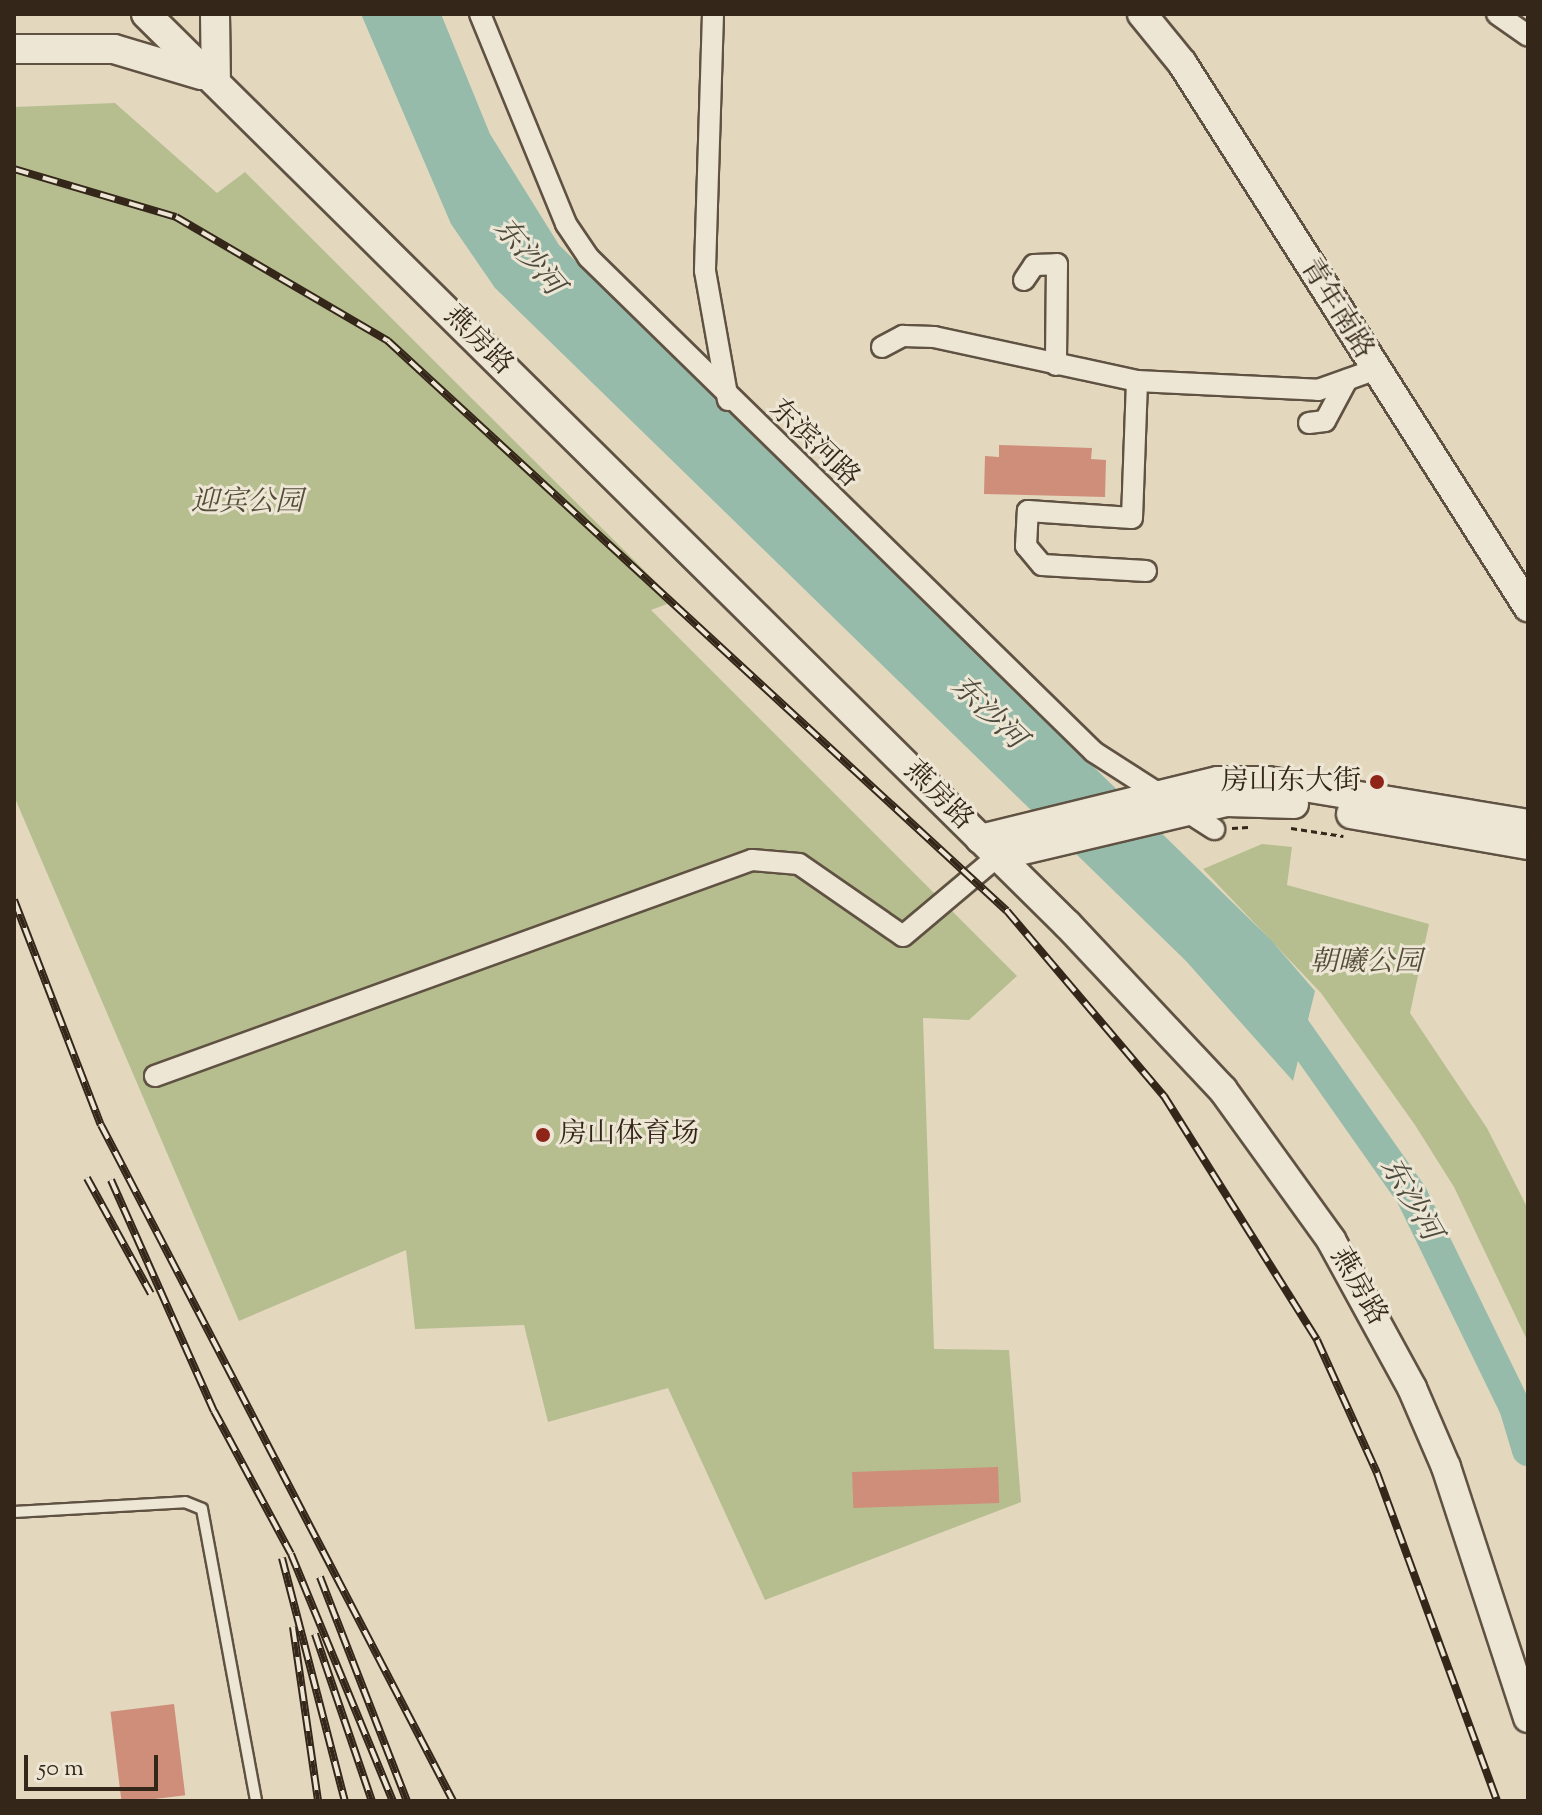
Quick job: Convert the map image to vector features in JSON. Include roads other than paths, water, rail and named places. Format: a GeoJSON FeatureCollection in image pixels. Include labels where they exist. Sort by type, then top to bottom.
{"type":"FeatureCollection","features":[{"type":"Feature","properties":{"kind":"main road","name":"燕房路"},"geometry":{"type":"LineString","coordinates":[[146,14],[989,847],[1223,1090],[1331,1240],[1373,1309],[1446,1467],[1528,1718]]}},
{"type":"Feature","properties":{"kind":"main road"},"geometry":{"type":"LineString","coordinates":[[14,49],[77,45],[143,54],[216,82],[215,14]]}},
{"type":"Feature","properties":{"kind":"main road","name":"青年南路"},"geometry":{"type":"LineString","coordinates":[[1142,14],[1182,63],[1374,370],[1528,607]]}},
{"type":"Feature","properties":{"kind":"main road"},"geometry":{"type":"LineString","coordinates":[[989,847],[1163,805],[1218,781],[1268,781],[1528,824]]}},
{"type":"Feature","properties":{"kind":"main road"},"geometry":{"type":"LineString","coordinates":[[1163,805],[1266,800],[1528,845]]}},
{"type":"Feature","properties":{"kind":"street","name":"东滨河路"},"geometry":{"type":"LineString","coordinates":[[480,14],[566,224],[588,257],[728,400],[1094,752],[1163,805],[1214,829]]}},
{"type":"Feature","properties":{"kind":"street"},"geometry":{"type":"LineString","coordinates":[[713,14],[705,271],[728,400]]}},
{"type":"Feature","properties":{"kind":"street"},"geometry":{"type":"LineString","coordinates":[[1497,14],[1528,36]]}},
{"type":"Feature","properties":{"kind":"street"},"geometry":{"type":"LineString","coordinates":[[1024,280],[1034,265],[1057,264],[1056,365]]}},
{"type":"Feature","properties":{"kind":"street"},"geometry":{"type":"LineString","coordinates":[[882,347],[903,336],[934,337],[1137,381],[1318,390],[1374,370]]}},
{"type":"Feature","properties":{"kind":"street"},"geometry":{"type":"LineString","coordinates":[[1309,423],[1325,421],[1347,380]]}},
{"type":"Feature","properties":{"kind":"street"},"geometry":{"type":"LineString","coordinates":[[1137,381],[1132,518],[1028,511],[1026,546],[1042,565],[1146,571]]}},
{"type":"Feature","properties":{"kind":"street"},"geometry":{"type":"LineString","coordinates":[[155,1076],[752,860],[799,864],[903,936],[989,847]]}},
{"type":"Feature","properties":{"kind":"lane"},"geometry":{"type":"LineString","coordinates":[[14,1512],[185,1502],[202,1509],[256,1801]]}},
{"type":"Feature","properties":{"kind":"water"},"geometry":{"type":"Polygon","coordinates":[[[361,14],[441,14],[490,134],[559,245],[1271,940],[1315,991],[1293,1081],[1186,961],[495,288],[451,224],[361,14]]]}},
{"type":"Feature","properties":{"kind":"waterway","name":"东沙河"},"geometry":{"type":"LineString","coordinates":[[1278,1005],[1412,1196],[1515,1407],[1528,1450]]}},
{"type":"Feature","properties":{"kind":"railway"},"geometry":{"type":"LineString","coordinates":[[14,169],[176,217],[388,341],[1007,911],[1164,1096],[1317,1340],[1377,1473],[1497,1801]]}},
{"type":"Feature","properties":{"kind":"railway"},"geometry":{"type":"LineString","coordinates":[[14,900],[101,1125],[453,1801]]}},
{"type":"Feature","properties":{"kind":"railway"},"geometry":{"type":"LineString","coordinates":[[87,1178],[151,1294]]}},
{"type":"Feature","properties":{"kind":"railway"},"geometry":{"type":"LineString","coordinates":[[111,1180],[214,1411],[291,1554],[393,1801]]}},
{"type":"Feature","properties":{"kind":"railway"},"geometry":{"type":"LineString","coordinates":[[282,1558],[345,1801]]}},
{"type":"Feature","properties":{"kind":"railway"},"geometry":{"type":"LineString","coordinates":[[320,1577],[407,1801]]}},
{"type":"Feature","properties":{"kind":"railway"},"geometry":{"type":"LineString","coordinates":[[293,1627],[318,1801]]}},
{"type":"Feature","properties":{"kind":"railway"},"geometry":{"type":"LineString","coordinates":[[315,1634],[372,1801]]}},
{"type":"Feature","properties":{"kind":"place","name":"房山东大街"},"geometry":{"type":"Point","coordinates":[1377,782]}},
{"type":"Feature","properties":{"kind":"place","name":"房山体育场"},"geometry":{"type":"Point","coordinates":[543,1135]}},
{"type":"Feature","properties":{"kind":"park label","name":"迎宾公园"},"geometry":{"type":"Point","coordinates":[247,503]}},
{"type":"Feature","properties":{"kind":"park label","name":"朝曦公园"},"geometry":{"type":"Point","coordinates":[1366,963]}}]}
